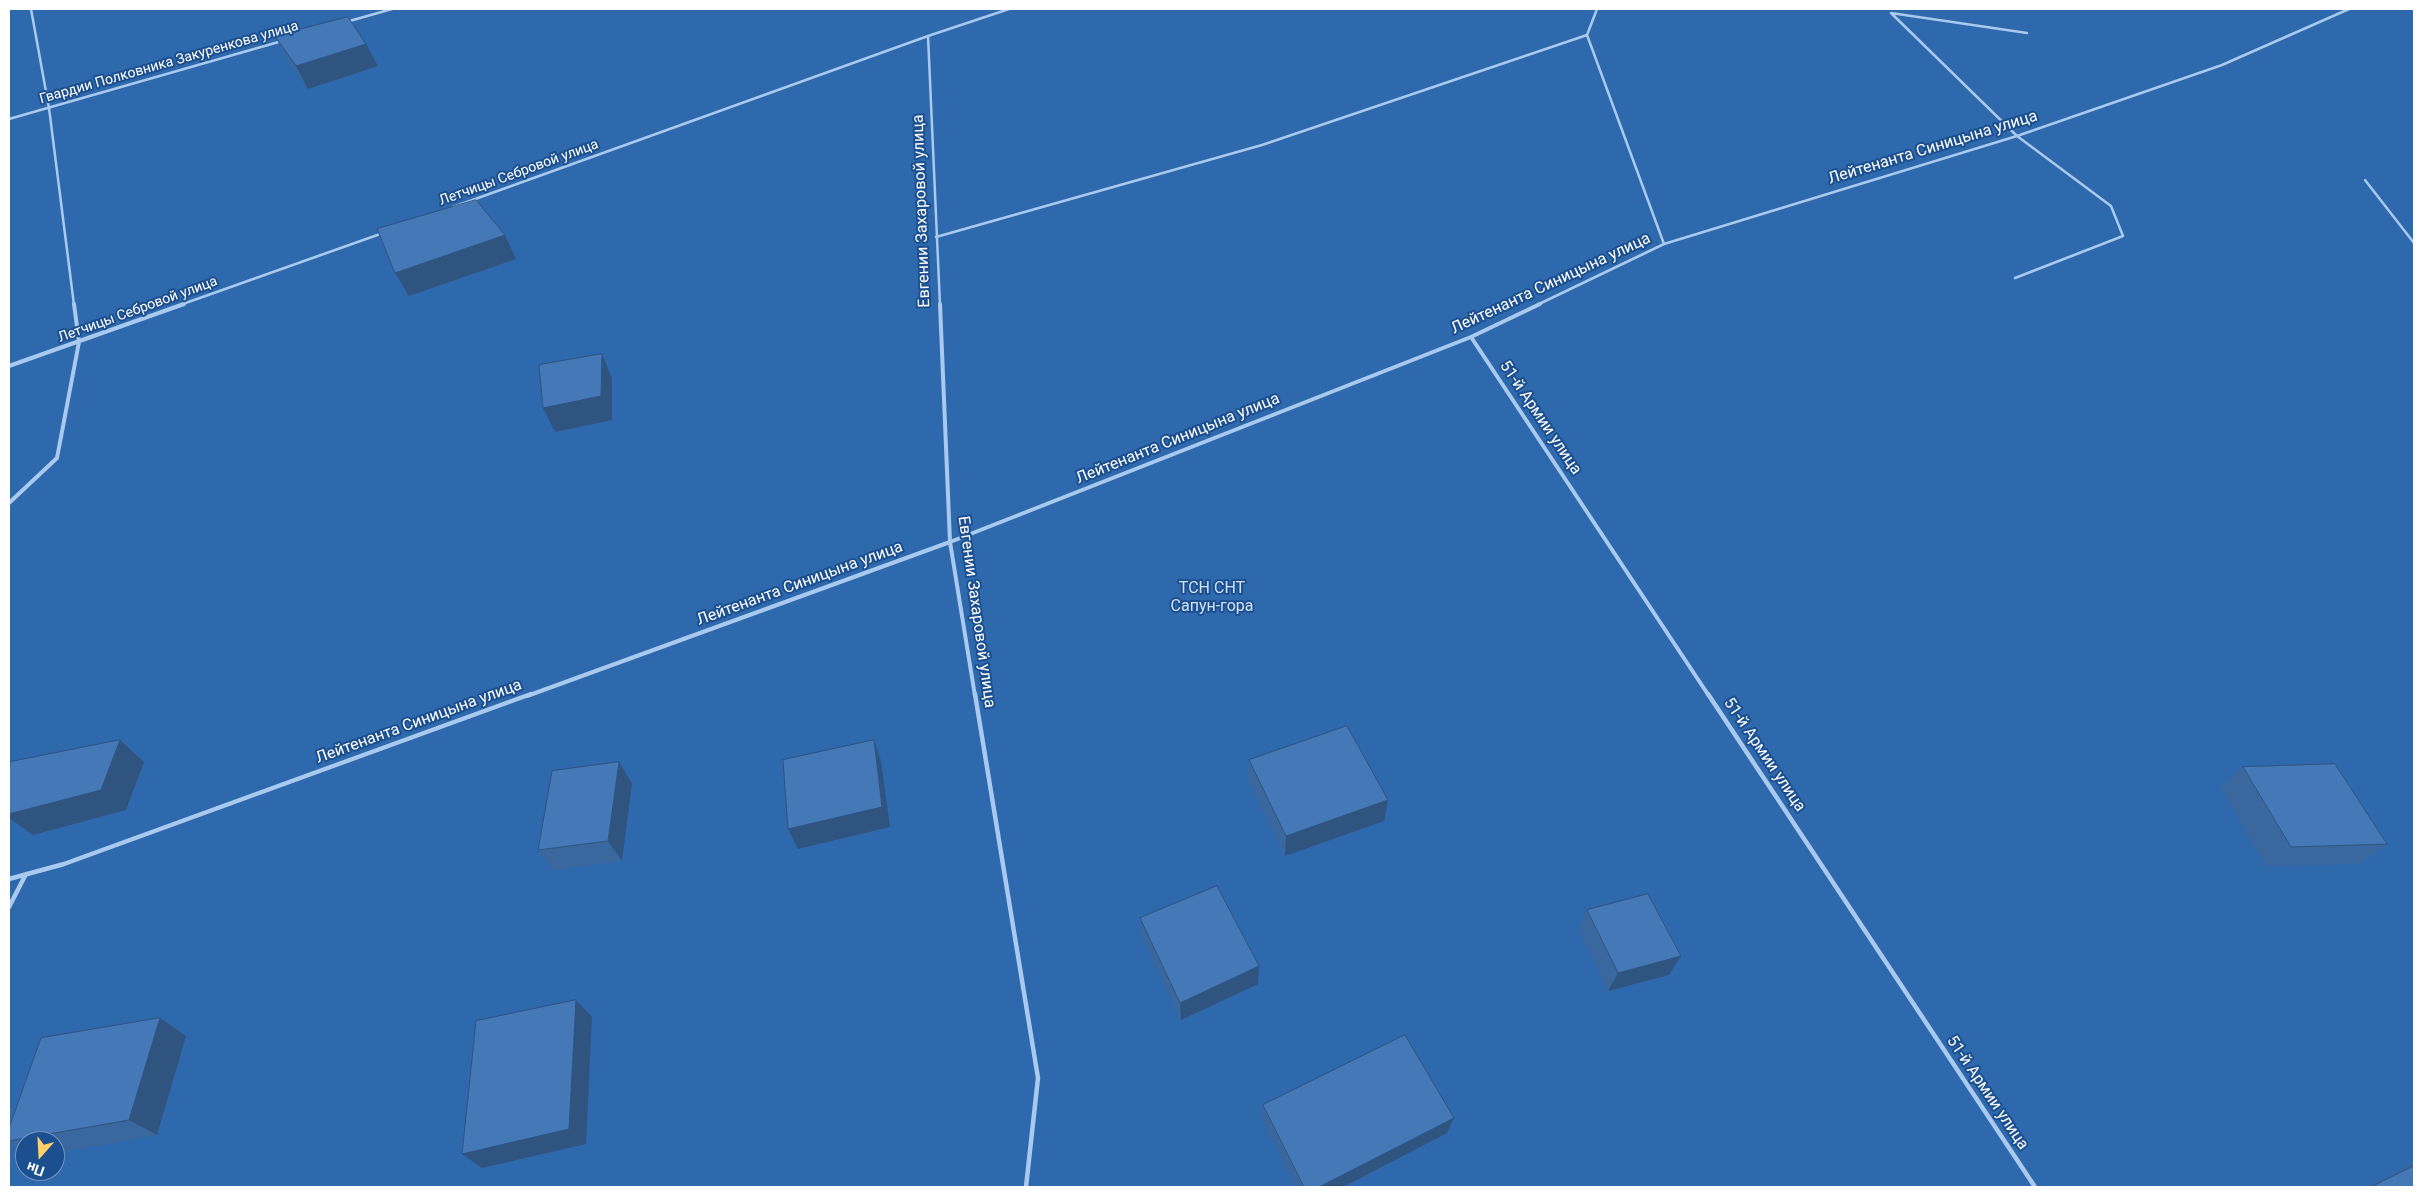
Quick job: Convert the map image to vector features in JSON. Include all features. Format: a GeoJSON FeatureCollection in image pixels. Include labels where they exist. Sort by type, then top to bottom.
{"type":"FeatureCollection","features":[{"type":"Feature","properties":{"kind":"lane"},"geometry":{"type":"LineString","coordinates":[[9,503],[57,458],[79,342],[49,108],[31,9]]}},
{"type":"Feature","properties":{"kind":"lane"},"geometry":{"type":"LineString","coordinates":[[344,22],[392,9]]}},
{"type":"Feature","properties":{"kind":"lane","name":"Летчицы Себровой улица"},"geometry":{"type":"LineString","coordinates":[[452,208],[928,36],[1009,9]]}},
{"type":"Feature","properties":{"kind":"lane"},"geometry":{"type":"LineString","coordinates":[[1597,9],[1587,34],[1664,244]]}},
{"type":"Feature","properties":{"kind":"lane","name":"Лейтенанта Синицына улица"},"geometry":{"type":"LineString","coordinates":[[9,879],[64,864],[950,542],[1471,337],[1664,244],[2017,136],[2222,65],[2349,9]]}},
{"type":"Feature","properties":{"kind":"lane"},"geometry":{"type":"LineString","coordinates":[[2014,278],[2122,236],[2111,206],[2017,136],[1891,14],[2027,34]]}},
{"type":"Feature","properties":{"kind":"lane"},"geometry":{"type":"LineString","coordinates":[[936,237],[1262,145],[1587,34]]}},
{"type":"Feature","properties":{"kind":"lane","name":"Евгении Захаровой улица"},"geometry":{"type":"LineString","coordinates":[[928,36],[950,542],[1038,1078],[1026,1187]]}},
{"type":"Feature","properties":{"kind":"lane","name":"Гвардии Полковника Закуренкова улица"},"geometry":{"type":"LineString","coordinates":[[9,120],[287,39]]}},
{"type":"Feature","properties":{"kind":"lane"},"geometry":{"type":"LineString","coordinates":[[2365,180],[2414,244]]}},
{"type":"Feature","properties":{"kind":"lane","name":"Летчицы Себровой улица"},"geometry":{"type":"LineString","coordinates":[[9,366],[386,231]]}},
{"type":"Feature","properties":{"kind":"lane","name":"51-й Армии улица"},"geometry":{"type":"LineString","coordinates":[[1471,337],[2035,1187]]}},
{"type":"Feature","properties":{"kind":"lane"},"geometry":{"type":"LineString","coordinates":[[9,907],[26,874]]}},
{"type":"Feature","properties":{"kind":"green space","name":"ТСН СНТ Сапун-гора"},"geometry":{"type":"Polygon","coordinates":[[[9,9],[2414,9],[2414,1187],[9,1187],[9,9]]]}},
{"type":"Feature","properties":{"kind":"building"},"geometry":{"type":"Polygon","coordinates":[[[348,17],[366,44],[296,66],[275,36],[348,17]]]}},
{"type":"Feature","properties":{"kind":"building"},"geometry":{"type":"Polygon","coordinates":[[[476,200],[505,235],[395,273],[377,229],[476,200]]]}},
{"type":"Feature","properties":{"kind":"building"},"geometry":{"type":"Polygon","coordinates":[[[602,354],[601,396],[543,408],[539,365],[602,354]]]}},
{"type":"Feature","properties":{"kind":"building"},"geometry":{"type":"Polygon","coordinates":[[[1347,726],[1388,800],[1286,836],[1249,760],[1347,726]]]}},
{"type":"Feature","properties":{"kind":"building"},"geometry":{"type":"Polygon","coordinates":[[[120,740],[101,790],[9,814],[10,762],[120,740]]]}},
{"type":"Feature","properties":{"kind":"building"},"geometry":{"type":"Polygon","coordinates":[[[874,740],[882,807],[788,829],[783,760],[874,740]]]}},
{"type":"Feature","properties":{"kind":"building"},"geometry":{"type":"Polygon","coordinates":[[[619,762],[608,841],[538,850],[552,771],[619,762]]]}},
{"type":"Feature","properties":{"kind":"building"},"geometry":{"type":"Polygon","coordinates":[[[2335,764],[2387,844],[2291,847],[2243,767],[2335,764]]]}},
{"type":"Feature","properties":{"kind":"building"},"geometry":{"type":"Polygon","coordinates":[[[1217,886],[1259,966],[1180,1003],[1140,918],[1217,886]]]}},
{"type":"Feature","properties":{"kind":"building"},"geometry":{"type":"Polygon","coordinates":[[[1648,894],[1681,956],[1618,973],[1587,910],[1648,894]]]}},
{"type":"Feature","properties":{"kind":"building"},"geometry":{"type":"Polygon","coordinates":[[[576,1000],[569,1129],[462,1154],[476,1021],[576,1000]]]}},
{"type":"Feature","properties":{"kind":"building"},"geometry":{"type":"Polygon","coordinates":[[[160,1018],[129,1120],[65,1131],[15,1131],[15,1140],[9,1141],[9,1128],[41,1038],[160,1018]]]}},
{"type":"Feature","properties":{"kind":"building"},"geometry":{"type":"Polygon","coordinates":[[[1405,1035],[1454,1118],[1319,1187],[1304,1187],[1263,1105],[1405,1035]]]}},
{"type":"Feature","properties":{"kind":"building"},"geometry":{"type":"Polygon","coordinates":[[[2414,1166],[2414,1187],[2371,1187],[2414,1166]]]}}]}
